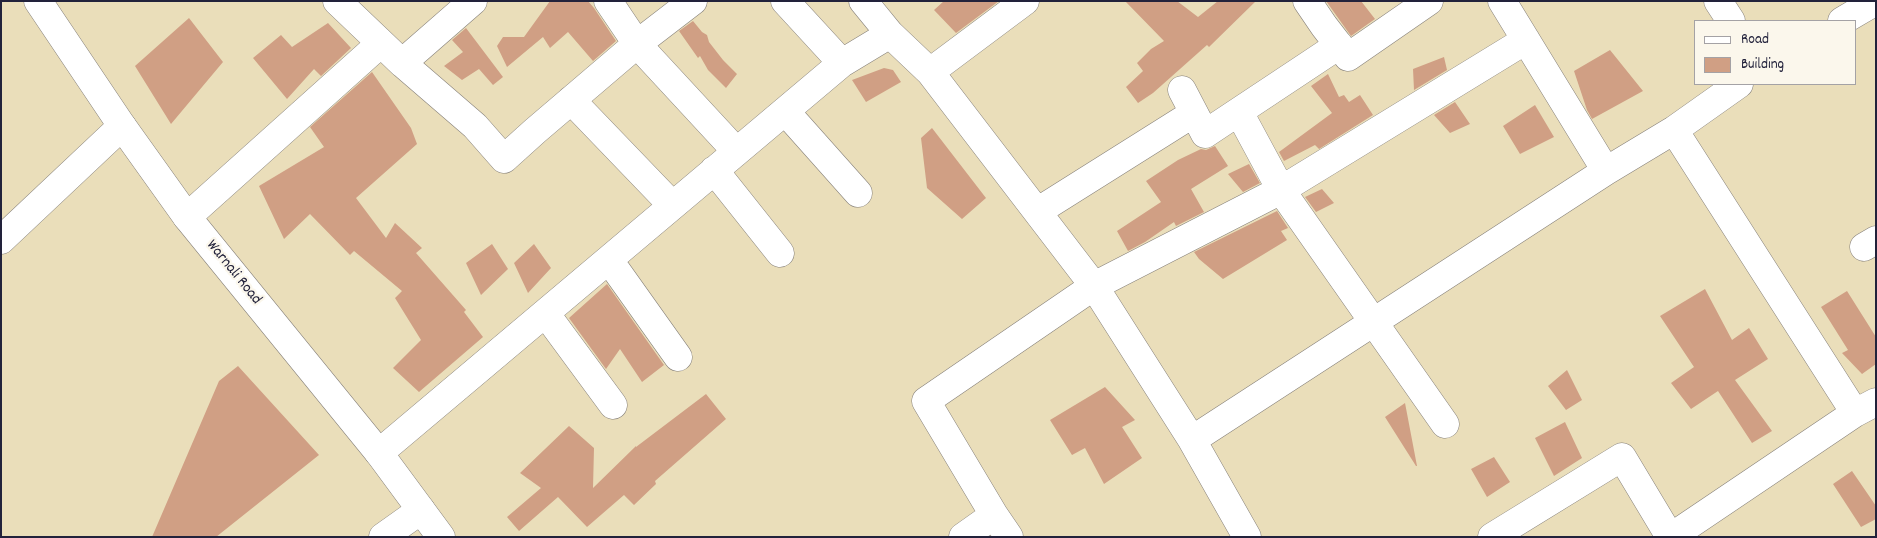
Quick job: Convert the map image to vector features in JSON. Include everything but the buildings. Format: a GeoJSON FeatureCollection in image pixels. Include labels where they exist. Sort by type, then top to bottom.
{"type":"FeatureCollection","features":[{"type":"Feature","properties":{"kind":"street","name":"Warnali Road"},"geometry":{"type":"LineString","coordinates":[[38,1],[122,126],[187,217],[379,452],[441,537]]}},
{"type":"Feature","properties":{"kind":"street"},"geometry":{"type":"LineString","coordinates":[[337,1],[402,63],[475,126],[504,160],[637,44],[693,1]]}},
{"type":"Feature","properties":{"kind":"street"},"geometry":{"type":"LineString","coordinates":[[402,63],[473,1]]}},
{"type":"Feature","properties":{"kind":"street"},"geometry":{"type":"LineString","coordinates":[[608,1],[637,44],[736,151]]}},
{"type":"Feature","properties":{"kind":"street"},"geometry":{"type":"LineString","coordinates":[[785,1],[842,63]]}},
{"type":"Feature","properties":{"kind":"street"},"geometry":{"type":"LineString","coordinates":[[863,1],[890,34],[930,72],[1094,286],[1192,440],[1247,537]]}},
{"type":"Feature","properties":{"kind":"street"},"geometry":{"type":"LineString","coordinates":[[930,72],[1025,1]]}},
{"type":"Feature","properties":{"kind":"street"},"geometry":{"type":"LineString","coordinates":[[1307,1],[1348,57],[1429,1]]}},
{"type":"Feature","properties":{"kind":"street"},"geometry":{"type":"LineString","coordinates":[[1502,1],[1606,171]]}},
{"type":"Feature","properties":{"kind":"street"},"geometry":{"type":"LineString","coordinates":[[1718,1],[1730,20]]}},
{"type":"Feature","properties":{"kind":"street"},"geometry":{"type":"LineString","coordinates":[[1844,20],[1876,1]]}},
{"type":"Feature","properties":{"kind":"street"},"geometry":{"type":"LineString","coordinates":[[379,452],[546,314],[842,63],[890,34]]}},
{"type":"Feature","properties":{"kind":"street"},"geometry":{"type":"LineString","coordinates":[[963,537],[1001,526],[926,401],[1094,286],[1281,190],[1526,40]]}},
{"type":"Feature","properties":{"kind":"street"},"geometry":{"type":"LineString","coordinates":[[187,217],[381,43]]}},
{"type":"Feature","properties":{"kind":"street"},"geometry":{"type":"LineString","coordinates":[[1043,208],[1188,102],[1204,134],[1339,45]]}},
{"type":"Feature","properties":{"kind":"street"},"geometry":{"type":"LineString","coordinates":[[1192,440],[1606,171],[1674,130],[1739,85]]}},
{"type":"Feature","properties":{"kind":"street"},"geometry":{"type":"LineString","coordinates":[[571,100],[672,206]]}},
{"type":"Feature","properties":{"kind":"street"},"geometry":{"type":"LineString","coordinates":[[785,111],[858,193]]}},
{"type":"Feature","properties":{"kind":"street"},"geometry":{"type":"LineString","coordinates":[[1239,112],[1281,190],[1445,424]]}},
{"type":"Feature","properties":{"kind":"street"},"geometry":{"type":"LineString","coordinates":[[1,240],[122,126]]}},
{"type":"Feature","properties":{"kind":"street"},"geometry":{"type":"LineString","coordinates":[[1492,537],[1622,457],[1670,537],[1866,408],[1674,130]]}},
{"type":"Feature","properties":{"kind":"street"},"geometry":{"type":"LineString","coordinates":[[714,170],[780,253]]}},
{"type":"Feature","properties":{"kind":"street"},"geometry":{"type":"LineString","coordinates":[[609,260],[678,357]]}},
{"type":"Feature","properties":{"kind":"street"},"geometry":{"type":"LineString","coordinates":[[546,314],[613,405]]}},
{"type":"Feature","properties":{"kind":"street"},"geometry":{"type":"LineString","coordinates":[[383,537],[421,510]]}}]}
